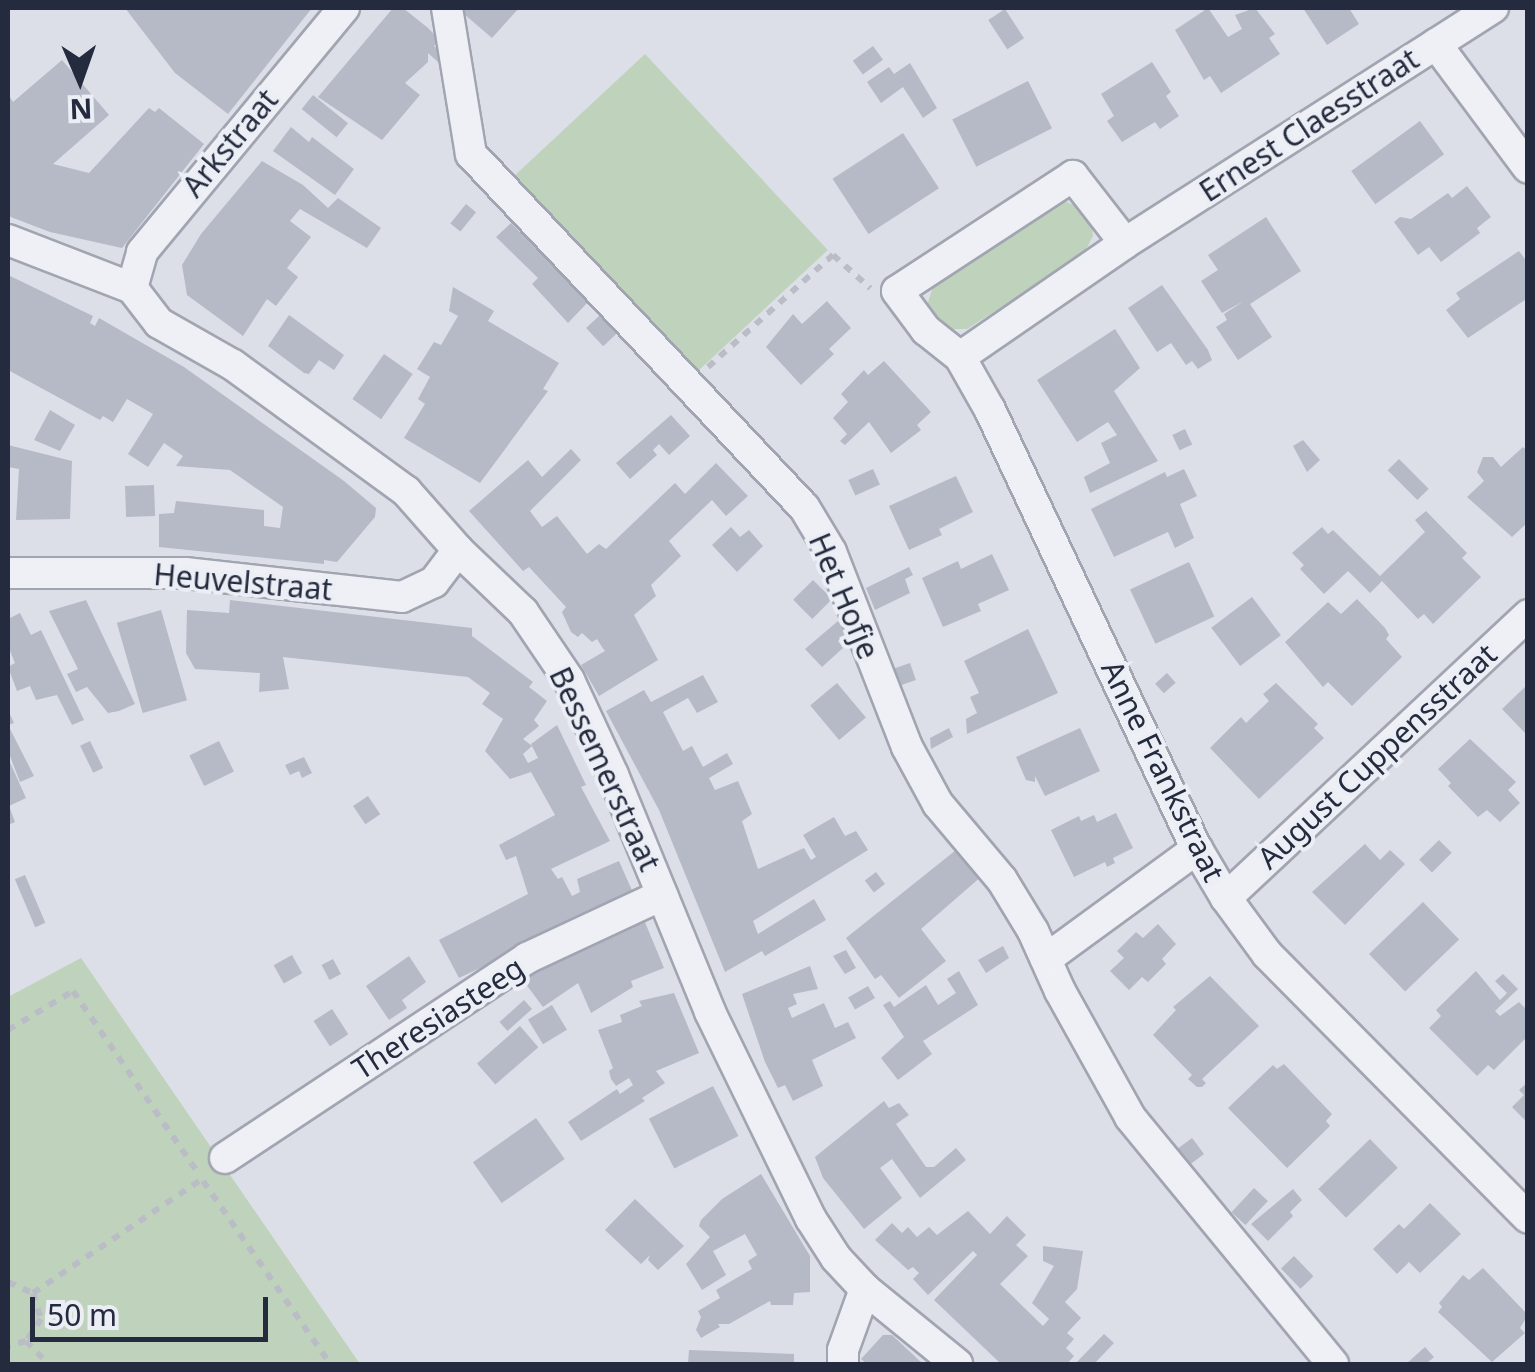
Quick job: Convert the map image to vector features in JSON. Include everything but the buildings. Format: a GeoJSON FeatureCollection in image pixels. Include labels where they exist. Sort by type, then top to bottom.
{"type":"FeatureCollection","features":[{"type":"Feature","properties":{"kind":"street","name":"Arkstraat"},"geometry":{"type":"LineString","coordinates":[[132,288],[142,252],[344,8]]}},
{"type":"Feature","properties":{"kind":"street","name":"Het Hofje"},"geometry":{"type":"LineString","coordinates":[[447,8],[471,154],[804,508],[830,552],[906,748],[938,804],[1002,880],[1130,1118],[1333,1364]]}},
{"type":"Feature","properties":{"kind":"street","name":"Ernest Claesstraat"},"geometry":{"type":"LineString","coordinates":[[960,357],[1126,242],[1493,8]]}},
{"type":"Feature","properties":{"kind":"street"},"geometry":{"type":"LineString","coordinates":[[1436,44],[1528,168]]}},
{"type":"Feature","properties":{"kind":"street"},"geometry":{"type":"LineString","coordinates":[[960,357],[926,330],[896,291],[1074,176],[1126,242]]}},
{"type":"Feature","properties":{"kind":"street","name":"Bessemerstraat"},"geometry":{"type":"LineString","coordinates":[[8,240],[132,288],[159,323],[234,364],[406,491],[458,550],[523,612],[569,680],[710,1012],[811,1219],[836,1258],[865,1289],[957,1364]]}},
{"type":"Feature","properties":{"kind":"street","name":"Anne Frankstraat"},"geometry":{"type":"LineString","coordinates":[[960,357],[990,410],[1197,849],[1226,898],[1267,954],[1528,1218]]}},
{"type":"Feature","properties":{"kind":"street","name":"Heuvelstraat"},"geometry":{"type":"LineString","coordinates":[[8,574],[185,574],[402,597],[434,582],[458,550]]}},
{"type":"Feature","properties":{"kind":"street","name":"August Cuppensstraat"},"geometry":{"type":"LineString","coordinates":[[1226,898],[1528,615]]}},
{"type":"Feature","properties":{"kind":"street"},"geometry":{"type":"LineString","coordinates":[[1046,959],[1197,849]]}},
{"type":"Feature","properties":{"kind":"street","name":"Theresiasteeg"},"geometry":{"type":"LineString","coordinates":[[225,1158],[527,958],[662,896]]}},
{"type":"Feature","properties":{"kind":"street"},"geometry":{"type":"LineString","coordinates":[[843,1364],[843,1350],[865,1289]]}},
{"type":"Feature","properties":{"kind":"path"},"geometry":{"type":"LineString","coordinates":[[688,384],[833,255],[886,302],[896,291]]}},
{"type":"Feature","properties":{"kind":"path"},"geometry":{"type":"LineString","coordinates":[[8,1030],[73,991],[330,1364]]}},
{"type":"Feature","properties":{"kind":"path"},"geometry":{"type":"LineString","coordinates":[[33,1293],[202,1179],[225,1158]]}},
{"type":"Feature","properties":{"kind":"path"},"geometry":{"type":"LineString","coordinates":[[8,1282],[33,1293]]}},
{"type":"Feature","properties":{"kind":"path"},"geometry":{"type":"LineString","coordinates":[[8,1346],[26,1341],[40,1319],[33,1293]]}},
{"type":"Feature","properties":{"kind":"path"},"geometry":{"type":"LineString","coordinates":[[26,1341],[48,1364]]}},
{"type":"Feature","properties":{"kind":"green space"},"geometry":{"type":"Polygon","coordinates":[[[645,54],[828,250],[689,380],[506,184],[645,54]]]}},
{"type":"Feature","properties":{"kind":"green space"},"geometry":{"type":"Polygon","coordinates":[[[1066,202],[1077,206],[1092,223],[1093,236],[1083,255],[967,329],[945,329],[926,308],[935,281],[1054,205],[1066,202]]]}},
{"type":"Feature","properties":{"kind":"green space"},"geometry":{"type":"Polygon","coordinates":[[[81,958],[360,1364],[8,1364],[8,997],[81,958]]]}}]}
